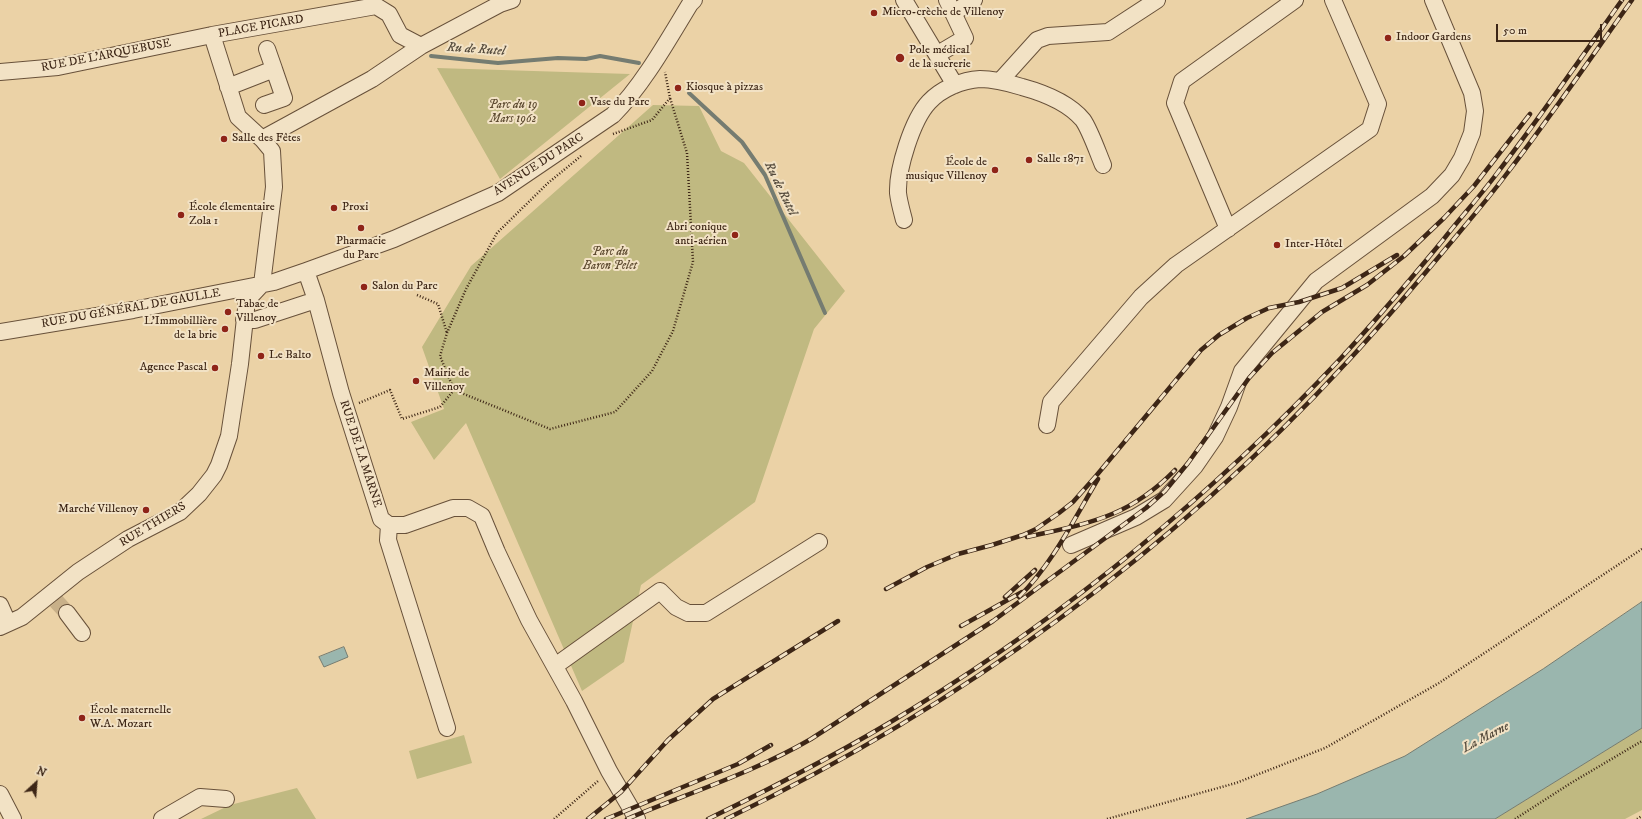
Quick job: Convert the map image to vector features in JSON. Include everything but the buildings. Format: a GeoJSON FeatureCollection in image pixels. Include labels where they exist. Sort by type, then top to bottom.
{"type":"FeatureCollection","features":[{"type":"Feature","properties":{"kind":"street","name":"AVENUE DU PARC"},"geometry":{"type":"LineString","coordinates":[[262,284],[274,282],[306,271],[390,240],[498,193],[613,115],[626,102],[694,0]]}},
{"type":"Feature","properties":{"kind":"street"},"geometry":{"type":"LineString","coordinates":[[904,0],[938,54],[955,85]]}},
{"type":"Feature","properties":{"kind":"street"},"geometry":{"type":"LineString","coordinates":[[938,54],[965,38],[950,6],[974,0]]}},
{"type":"Feature","properties":{"kind":"street"},"geometry":{"type":"LineString","coordinates":[[1000,81],[1038,40],[1048,36],[1108,32],[1156,0]]}},
{"type":"Feature","properties":{"kind":"street"},"geometry":{"type":"LineString","coordinates":[[1228,229],[1175,103],[1182,81],[1296,0]]}},
{"type":"Feature","properties":{"kind":"street"},"geometry":{"type":"LineString","coordinates":[[1047,425],[1051,402],[1141,297],[1176,265],[1370,129],[1378,104],[1333,0]]}},
{"type":"Feature","properties":{"kind":"street"},"geometry":{"type":"LineString","coordinates":[[1071,545],[1136,517],[1164,500],[1196,466],[1215,437],[1229,407],[1242,371],[1316,281],[1432,196],[1452,174],[1462,158],[1472,133],[1475,111],[1472,93],[1433,0]]}},
{"type":"Feature","properties":{"kind":"street"},"geometry":{"type":"LineString","coordinates":[[258,134],[372,79],[421,46],[504,1]]}},
{"type":"Feature","properties":{"kind":"street","name":"PLACE PICARD"},"geometry":{"type":"LineString","coordinates":[[262,284],[274,187],[272,151],[258,134],[238,117],[212,35],[376,6],[389,14],[400,35],[421,46]]}},
{"type":"Feature","properties":{"kind":"street","name":"RUE DE L'ARQUEBUSE"},"geometry":{"type":"LineString","coordinates":[[0,72],[58,67],[212,35]]}},
{"type":"Feature","properties":{"kind":"street"},"geometry":{"type":"LineString","coordinates":[[264,105],[284,98],[267,48]]}},
{"type":"Feature","properties":{"kind":"street"},"geometry":{"type":"LineString","coordinates":[[228,86],[274,69]]}},
{"type":"Feature","properties":{"kind":"street"},"geometry":{"type":"LineString","coordinates":[[904,220],[898,193],[902,159],[912,130],[928,103],[941,92],[955,85],[980,79],[1000,81],[1042,92],[1067,106],[1083,121],[1103,164]]}},
{"type":"Feature","properties":{"kind":"street","name":"RUE DE LA MARNE"},"geometry":{"type":"LineString","coordinates":[[306,271],[316,300],[346,409],[382,519],[389,525]]}},
{"type":"Feature","properties":{"kind":"street","name":"RUE THIERS"},"geometry":{"type":"LineString","coordinates":[[4,625],[22,617],[53,597],[78,572],[128,539],[180,512],[199,494],[214,475],[229,436],[240,364],[247,300],[262,284]]}},
{"type":"Feature","properties":{"kind":"street","name":"RUE DU GÉNÉRAL DE GAULLE"},"geometry":{"type":"LineString","coordinates":[[0,332],[133,310],[262,284]]}},
{"type":"Feature","properties":{"kind":"street"},"geometry":{"type":"LineString","coordinates":[[244,320],[255,320],[316,300]]}},
{"type":"Feature","properties":{"kind":"street"},"geometry":{"type":"LineString","coordinates":[[448,728],[388,540],[389,525],[405,525],[453,508],[468,508],[482,516],[497,552],[526,613],[574,701],[610,772],[637,819]]}},
{"type":"Feature","properties":{"kind":"street"},"geometry":{"type":"LineString","coordinates":[[555,666],[660,591],[676,607],[688,613],[706,613],[820,542]]}},
{"type":"Feature","properties":{"kind":"street"},"geometry":{"type":"LineString","coordinates":[[0,605],[4,625]]}},
{"type":"Feature","properties":{"kind":"street"},"geometry":{"type":"LineString","coordinates":[[67,613],[82,633]]}},
{"type":"Feature","properties":{"kind":"street"},"geometry":{"type":"LineString","coordinates":[[0,794],[13,819]]}},
{"type":"Feature","properties":{"kind":"street"},"geometry":{"type":"LineString","coordinates":[[162,819],[200,797],[226,799]]}},
{"type":"Feature","properties":{"kind":"path"},"geometry":{"type":"LineString","coordinates":[[582,156],[548,183],[497,233],[466,289],[440,356],[454,390],[550,429],[615,412],[652,371],[673,331],[693,262],[687,153],[670,98],[665,70]]}},
{"type":"Feature","properties":{"kind":"path"},"geometry":{"type":"LineString","coordinates":[[611,135],[652,120],[670,98]]}},
{"type":"Feature","properties":{"kind":"path"},"geometry":{"type":"LineString","coordinates":[[417,295],[438,304],[448,333]]}},
{"type":"Feature","properties":{"kind":"path"},"geometry":{"type":"LineString","coordinates":[[346,409],[390,390],[402,419],[440,407],[454,390]]}},
{"type":"Feature","properties":{"kind":"path"},"geometry":{"type":"LineString","coordinates":[[1107,819],[1236,782],[1326,748],[1439,683],[1642,549]]}},
{"type":"Feature","properties":{"kind":"path"},"geometry":{"type":"LineString","coordinates":[[1516,819],[1571,783],[1642,741]]}},
{"type":"Feature","properties":{"kind":"path"},"geometry":{"type":"LineString","coordinates":[[554,819],[610,772]]}},
{"type":"Feature","properties":{"kind":"path"},"geometry":{"type":"LineString","coordinates":[[1637,819],[1642,816]]}},
{"type":"Feature","properties":{"kind":"green space","name":"Parc du 19 Mars 1962"},"geometry":{"type":"Polygon","coordinates":[[[437,68],[630,74],[500,179],[437,68]]]}},
{"type":"Feature","properties":{"kind":"green space","name":"Parc du Baron Pelet"},"geometry":{"type":"Polygon","coordinates":[[[653,105],[699,106],[721,151],[744,163],[845,291],[814,329],[755,502],[641,585],[624,662],[582,691],[466,423],[434,460],[411,422],[444,409],[422,347],[471,266],[653,105]]]}},
{"type":"Feature","properties":{"kind":"green space"},"geometry":{"type":"Polygon","coordinates":[[[1642,728],[1642,810],[1625,819],[1495,819],[1642,728]]]}},
{"type":"Feature","properties":{"kind":"green space"},"geometry":{"type":"Polygon","coordinates":[[[464,735],[472,763],[417,779],[409,751],[464,735]]]}},
{"type":"Feature","properties":{"kind":"green space"},"geometry":{"type":"Polygon","coordinates":[[[297,788],[316,819],[201,819],[230,805],[297,788]]]}},
{"type":"Feature","properties":{"kind":"water","name":"La Marne"},"geometry":{"type":"Polygon","coordinates":[[[1642,602],[1642,728],[1495,819],[1246,819],[1317,794],[1405,756],[1543,669],[1642,602]]]}},
{"type":"Feature","properties":{"kind":"water"},"geometry":{"type":"Polygon","coordinates":[[[344,647],[348,657],[324,667],[319,657],[344,647]]]}},
{"type":"Feature","properties":{"kind":"waterway","name":"Ru de Rutel"},"geometry":{"type":"LineString","coordinates":[[431,56],[498,63],[558,58],[586,59],[600,56],[639,63]]}},
{"type":"Feature","properties":{"kind":"waterway","name":"Ru de Rutel"},"geometry":{"type":"LineString","coordinates":[[689,93],[742,142],[765,175],[825,313]]}},
{"type":"Feature","properties":{"kind":"tunnel"},"geometry":{"type":"LineString","coordinates":[[56,601],[67,613]]}},
{"type":"Feature","properties":{"kind":"railway"},"geometry":{"type":"LineString","coordinates":[[708,819],[837,753],[971,672],[1084,591],[1191,503],[1293,408],[1341,358],[1393,300],[1514,151],[1622,0]]}},
{"type":"Feature","properties":{"kind":"railway"},"geometry":{"type":"LineString","coordinates":[[726,819],[812,775],[897,727],[979,675],[1059,619],[1136,560],[1210,497],[1281,431],[1348,361],[1417,282],[1499,183],[1553,111],[1632,0]]}},
{"type":"Feature","properties":{"kind":"railway"},"geometry":{"type":"LineString","coordinates":[[627,819],[743,772],[811,739],[993,621],[1146,508],[1165,491],[1188,463],[1249,378],[1272,353],[1322,312],[1367,285],[1404,256],[1444,218],[1474,186],[1530,114]]}},
{"type":"Feature","properties":{"kind":"railway"},"geometry":{"type":"LineString","coordinates":[[886,589],[927,567],[958,554],[992,545],[1036,529],[1073,502],[1201,350],[1219,335],[1247,318],[1269,308],[1299,302],[1342,288],[1397,255]]}},
{"type":"Feature","properties":{"kind":"railway"},"geometry":{"type":"LineString","coordinates":[[1027,537],[1089,522],[1124,509],[1141,499],[1175,470]]}},
{"type":"Feature","properties":{"kind":"railway"},"geometry":{"type":"LineString","coordinates":[[1019,597],[1053,555],[1098,479]]}},
{"type":"Feature","properties":{"kind":"railway"},"geometry":{"type":"LineString","coordinates":[[1005,597],[1035,570]]}},
{"type":"Feature","properties":{"kind":"railway"},"geometry":{"type":"LineString","coordinates":[[961,626],[1022,592]]}},
{"type":"Feature","properties":{"kind":"railway"},"geometry":{"type":"LineString","coordinates":[[588,819],[621,792],[668,740],[713,699],[838,621]]}},
{"type":"Feature","properties":{"kind":"railway"},"geometry":{"type":"LineString","coordinates":[[606,819],[738,764],[771,745]]}},
{"type":"Feature","properties":{"kind":"place","name":"Micro-crèche de Villenoy"},"geometry":{"type":"Point","coordinates":[874,13]}},
{"type":"Feature","properties":{"kind":"place","name":"Indoor Gardens"},"geometry":{"type":"Point","coordinates":[1388,38]}},
{"type":"Feature","properties":{"kind":"place","name":"Pole médical de la sucrerie"},"geometry":{"type":"Point","coordinates":[900,58]}},
{"type":"Feature","properties":{"kind":"place","name":"Kiosque à pizzas"},"geometry":{"type":"Point","coordinates":[678,88]}},
{"type":"Feature","properties":{"kind":"place","name":"Vase du Parc"},"geometry":{"type":"Point","coordinates":[582,103]}},
{"type":"Feature","properties":{"kind":"place","name":"Salle des Fêtes"},"geometry":{"type":"Point","coordinates":[224,139]}},
{"type":"Feature","properties":{"kind":"place","name":"Salle 1871"},"geometry":{"type":"Point","coordinates":[1029,160]}},
{"type":"Feature","properties":{"kind":"place","name":"École de musique Villenoy"},"geometry":{"type":"Point","coordinates":[995,170]}},
{"type":"Feature","properties":{"kind":"place","name":"Proxi"},"geometry":{"type":"Point","coordinates":[334,208]}},
{"type":"Feature","properties":{"kind":"place","name":"École élementaire Zola 1"},"geometry":{"type":"Point","coordinates":[181,215]}},
{"type":"Feature","properties":{"kind":"place","name":"Pharmacie du Parc"},"geometry":{"type":"Point","coordinates":[361,228]}},
{"type":"Feature","properties":{"kind":"place","name":"Abri conique anti-aérien"},"geometry":{"type":"Point","coordinates":[735,235]}},
{"type":"Feature","properties":{"kind":"place","name":"Inter-Hôtel"},"geometry":{"type":"Point","coordinates":[1277,245]}},
{"type":"Feature","properties":{"kind":"place","name":"Salon du Parc"},"geometry":{"type":"Point","coordinates":[364,287]}},
{"type":"Feature","properties":{"kind":"place","name":"Tabac de Villenoy"},"geometry":{"type":"Point","coordinates":[228,312]}},
{"type":"Feature","properties":{"kind":"place","name":"L'Immobillière de la brie"},"geometry":{"type":"Point","coordinates":[225,329]}},
{"type":"Feature","properties":{"kind":"place","name":"Le Balto"},"geometry":{"type":"Point","coordinates":[261,356]}},
{"type":"Feature","properties":{"kind":"place","name":"Agence Pascal"},"geometry":{"type":"Point","coordinates":[215,368]}},
{"type":"Feature","properties":{"kind":"place","name":"Mairie de Villenoy"},"geometry":{"type":"Point","coordinates":[416,381]}},
{"type":"Feature","properties":{"kind":"place","name":"Marché Villenoy"},"geometry":{"type":"Point","coordinates":[146,510]}},
{"type":"Feature","properties":{"kind":"place","name":"École maternelle W.A. Mozart"},"geometry":{"type":"Point","coordinates":[82,718]}}]}
